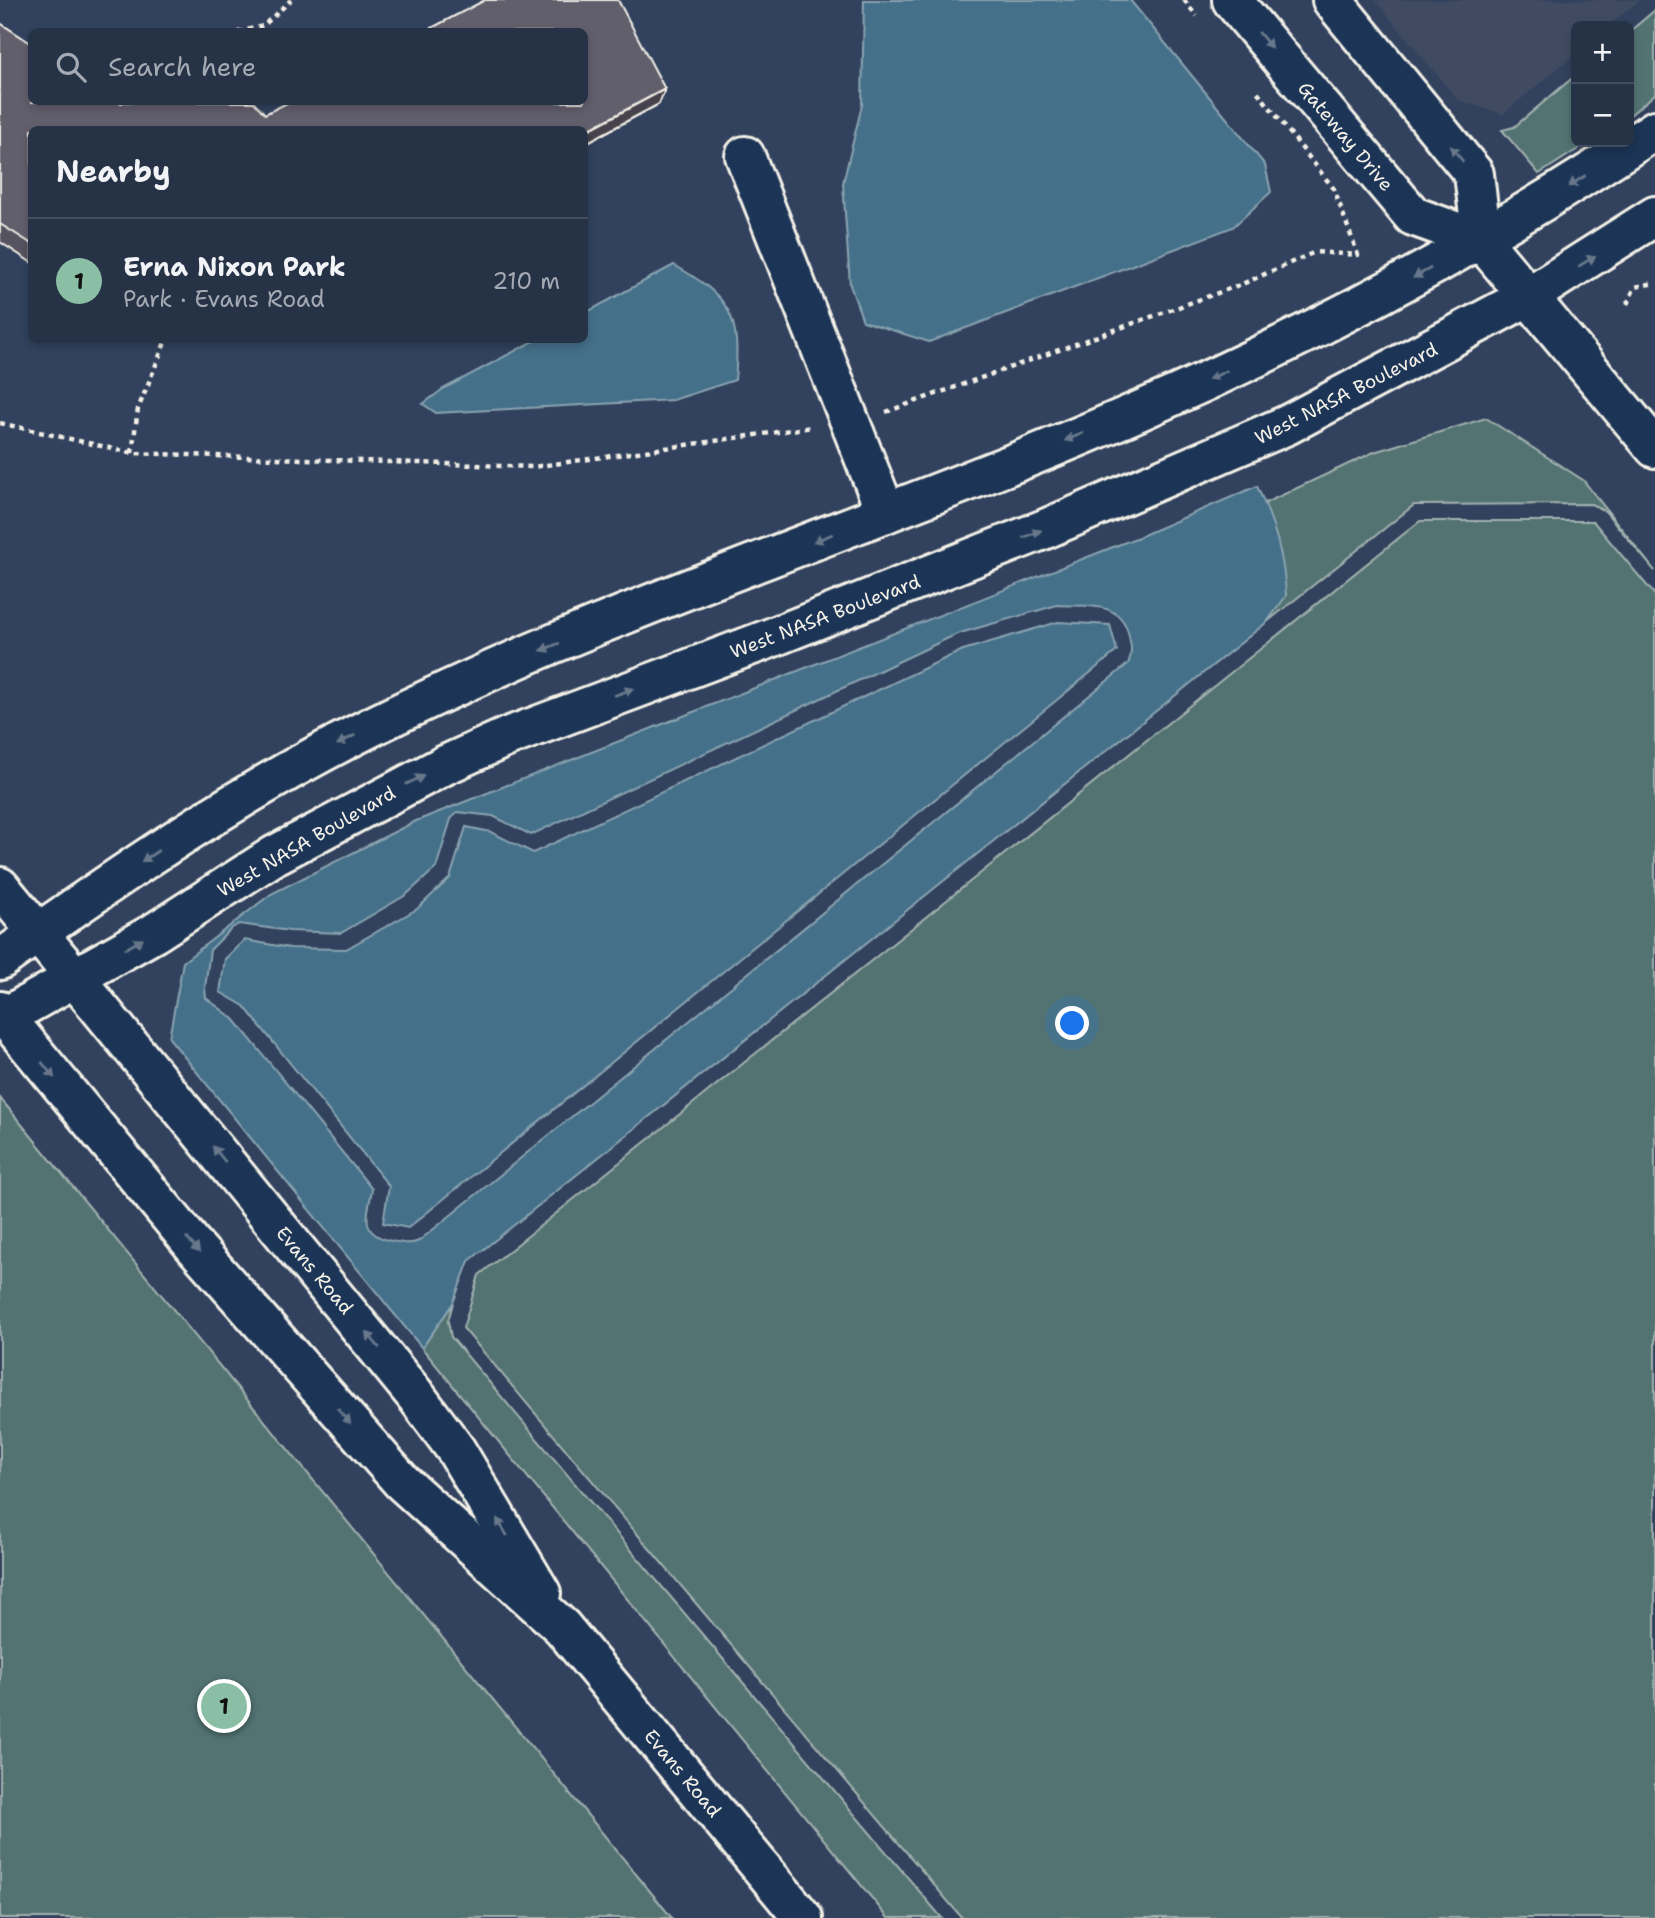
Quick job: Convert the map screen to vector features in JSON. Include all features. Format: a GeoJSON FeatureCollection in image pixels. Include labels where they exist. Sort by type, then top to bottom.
{"type":"FeatureCollection","features":[{"type":"Feature","properties":{"kind":"main road","name":"Gateway Drive"},"geometry":{"type":"LineString","coordinates":[[1232,0],[1413,216],[1482,241],[1655,448]]}},
{"type":"Feature","properties":{"kind":"main road"},"geometry":{"type":"LineString","coordinates":[[1332,0],[1474,174],[1482,241]]}},
{"type":"Feature","properties":{"kind":"main road"},"geometry":{"type":"LineString","coordinates":[[0,960],[195,827],[368,729],[489,672],[1138,412],[1211,379],[1309,332],[1482,241],[1655,130]]}},
{"type":"Feature","properties":{"kind":"main road"},"geometry":{"type":"LineString","coordinates":[[745,156],[886,513]]}},
{"type":"Feature","properties":{"kind":"main road","name":"West NASA Boulevard"},"geometry":{"type":"LineString","coordinates":[[2,1016],[154,933],[275,855],[445,765],[506,737],[763,641],[1189,469],[1357,390],[1529,296],[1655,216]]}},
{"type":"Feature","properties":{"kind":"main road"},"geometry":{"type":"LineString","coordinates":[[0,887],[38,933]]}},
{"type":"Feature","properties":{"kind":"main road","name":"Evans Road"},"geometry":{"type":"LineString","coordinates":[[38,933],[416,1395],[456,1450],[562,1628]]}},
{"type":"Feature","properties":{"kind":"main road","name":"Evans Road"},"geometry":{"type":"LineString","coordinates":[[2,1016],[195,1247],[402,1482],[562,1628],[803,1918]]}},
{"type":"Feature","properties":{"kind":"path"},"geometry":{"type":"LineString","coordinates":[[255,28],[263,26],[291,0]]}},
{"type":"Feature","properties":{"kind":"path"},"geometry":{"type":"LineString","coordinates":[[1184,0],[1201,21]]}},
{"type":"Feature","properties":{"kind":"path"},"geometry":{"type":"LineString","coordinates":[[886,412],[1240,285],[1315,252],[1358,255],[1334,189],[1251,84]]}},
{"type":"Feature","properties":{"kind":"path"},"geometry":{"type":"LineString","coordinates":[[1627,304],[1635,287],[1655,283]]}},
{"type":"Feature","properties":{"kind":"path"},"geometry":{"type":"LineString","coordinates":[[132,453],[138,409],[165,343]]}},
{"type":"Feature","properties":{"kind":"path"},"geometry":{"type":"LineString","coordinates":[[0,423],[132,453],[533,467],[823,425]]}},
{"type":"Feature","properties":{"kind":"shaded area"},"geometry":{"type":"Polygon","coordinates":[[[864,0],[1130,0],[1265,165],[1271,192],[1233,227],[929,342],[863,321],[850,285],[843,183],[862,105],[864,0]]]}},
{"type":"Feature","properties":{"kind":"shaded area"},"geometry":{"type":"Polygon","coordinates":[[[1375,0],[1640,0],[1614,21],[1571,21],[1571,57],[1503,114],[1458,100],[1375,0]]]}},
{"type":"Feature","properties":{"kind":"shaded area"},"geometry":{"type":"Polygon","coordinates":[[[674,265],[708,287],[728,310],[736,340],[735,380],[673,400],[436,413],[423,404],[443,389],[530,343],[588,343],[588,311],[674,265]]]}},
{"type":"Feature","properties":{"kind":"shaded area"},"geometry":{"type":"Polygon","coordinates":[[[1257,486],[1277,540],[1286,596],[1267,622],[469,1261],[453,1303],[422,1348],[169,1038],[183,962],[271,894],[416,821],[1141,536],[1257,486]],[[1057,605],[957,634],[531,835],[493,816],[457,812],[451,819],[436,868],[406,895],[341,933],[290,931],[239,924],[232,928],[210,950],[206,998],[234,1019],[372,1189],[368,1222],[374,1234],[399,1242],[419,1241],[1128,664],[1131,645],[1124,622],[1117,615],[1100,607],[1057,605]]]}},
{"type":"Feature","properties":{"kind":"shaded area"},"geometry":{"type":"Polygon","coordinates":[[[1058,622],[1110,625],[1117,651],[408,1228],[383,1223],[389,1186],[244,1006],[220,992],[225,959],[244,940],[290,948],[346,949],[417,909],[450,878],[466,827],[491,832],[533,853],[963,650],[1058,622]]]}},
{"type":"Feature","properties":{"kind":"green space"},"geometry":{"type":"Polygon","coordinates":[[[1655,10],[1655,94],[1634,112],[1634,84],[1634,28],[1655,10]]]}},
{"type":"Feature","properties":{"kind":"green space"},"geometry":{"type":"Polygon","coordinates":[[[1571,79],[1571,147],[1581,147],[1539,174],[1502,130],[1514,127],[1571,79]]]}},
{"type":"Feature","properties":{"kind":"green space"},"geometry":{"type":"Polygon","coordinates":[[[1486,418],[1583,480],[1655,571],[1605,511],[1591,504],[1414,505],[1267,622],[1286,595],[1265,503],[1374,452],[1486,418]]]}},
{"type":"Feature","properties":{"kind":"green space"},"geometry":{"type":"Polygon","coordinates":[[[1420,521],[1593,521],[1655,595],[1655,1918],[962,1918],[463,1328],[479,1275],[1420,521]]]}},
{"type":"Feature","properties":{"kind":"green space"},"geometry":{"type":"Polygon","coordinates":[[[0,1098],[672,1918],[0,1918],[0,1098]]]}},
{"type":"Feature","properties":{"kind":"green space"},"geometry":{"type":"Polygon","coordinates":[[[453,1303],[448,1321],[451,1337],[942,1918],[888,1918],[422,1348],[453,1303]]]}},
{"type":"Feature","properties":{"kind":"building"},"geometry":{"type":"Polygon","coordinates":[[[485,0],[618,0],[665,89],[588,130],[588,126],[28,126],[28,242],[0,224],[0,23],[28,41],[28,105],[257,105],[265,114],[283,105],[588,105],[588,28],[432,28],[485,0]]]}},
{"type":"Feature","properties":{"kind":"place","name":"Erna Nixon Park"},"geometry":{"type":"Point","coordinates":[224,1706]}}]}
